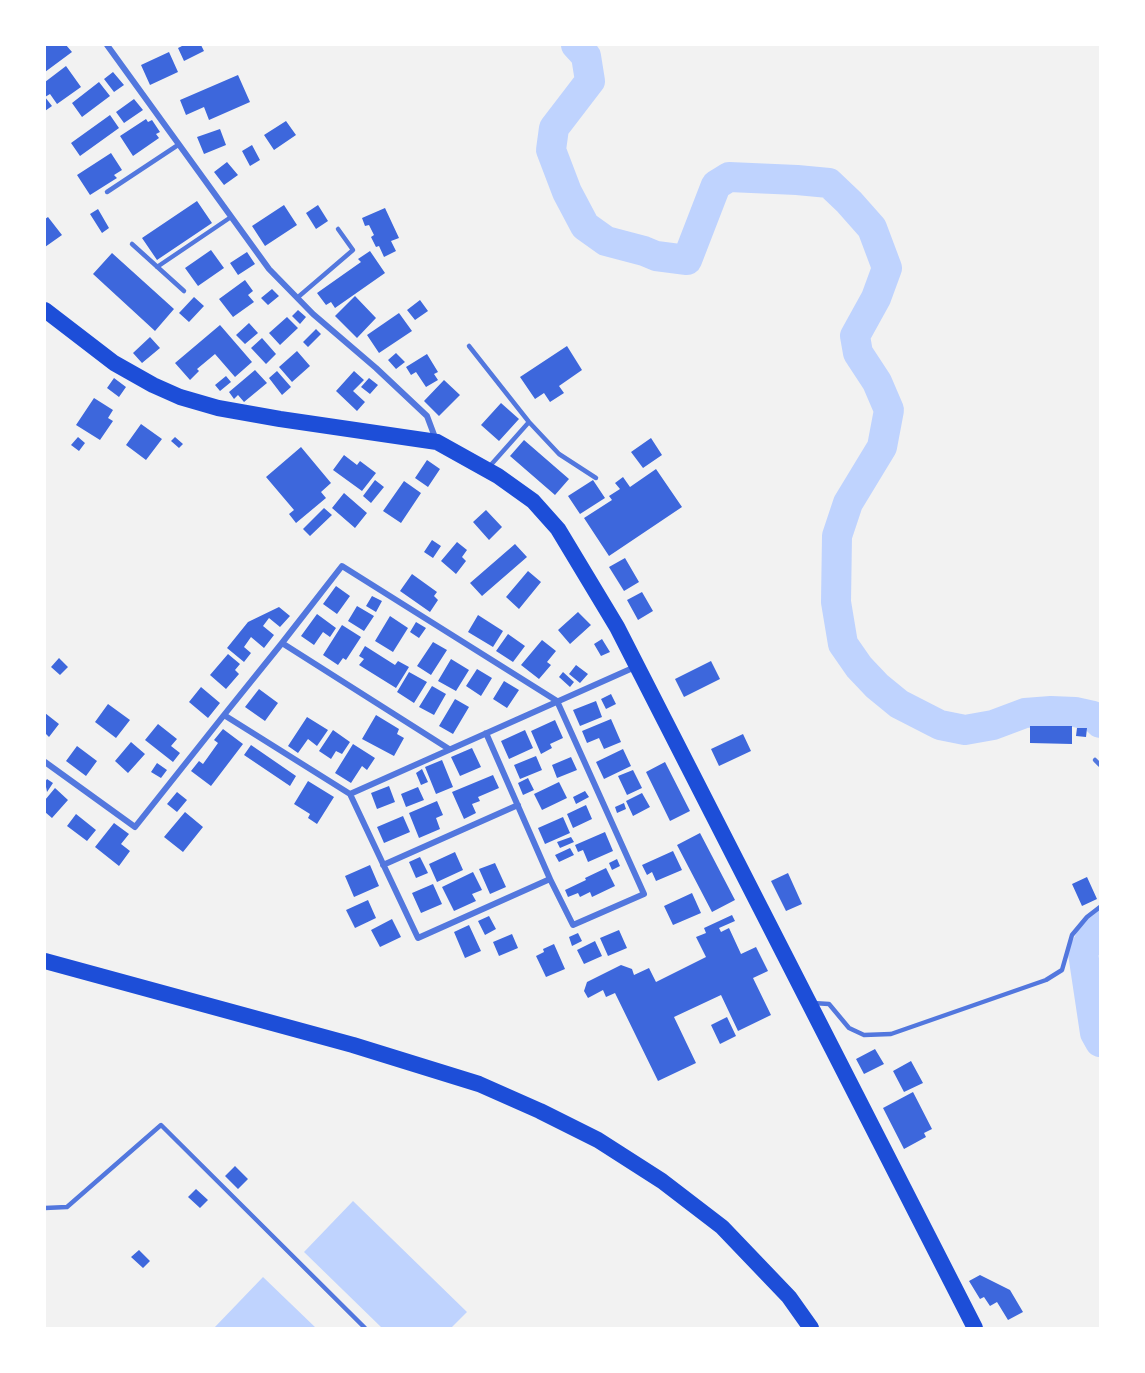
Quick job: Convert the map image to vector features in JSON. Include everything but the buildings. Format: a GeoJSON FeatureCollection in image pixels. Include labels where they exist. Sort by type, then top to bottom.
{"type":"FeatureCollection","features":[{"type":"Feature","properties":{"kind":"highway"},"geometry":{"type":"LineString","coordinates":[[45,310],[114,363],[153,386],[180,397],[218,408],[437,442],[487,470],[533,501],[558,529],[638,666],[975,1328]]}},
{"type":"Feature","properties":{"kind":"highway"},"geometry":{"type":"LineString","coordinates":[[45,961],[352,1045],[479,1084],[540,1111],[598,1140],[662,1181],[722,1227],[789,1297],[812,1328]]}},
{"type":"Feature","properties":{"kind":"street"},"geometry":{"type":"LineString","coordinates":[[107,45],[269,269],[313,314],[427,416],[437,442]]}},
{"type":"Feature","properties":{"kind":"street"},"geometry":{"type":"LineString","coordinates":[[45,762],[135,827],[342,566],[557,701],[644,894],[573,925],[550,879],[486,733]]}},
{"type":"Feature","properties":{"kind":"street"},"geometry":{"type":"LineString","coordinates":[[282,643],[449,749]]}},
{"type":"Feature","properties":{"kind":"street"},"geometry":{"type":"LineString","coordinates":[[350,794],[638,666]]}},
{"type":"Feature","properties":{"kind":"street"},"geometry":{"type":"LineString","coordinates":[[224,715],[350,794],[418,938],[550,879]]}},
{"type":"Feature","properties":{"kind":"street"},"geometry":{"type":"LineString","coordinates":[[383,865],[518,805]]}},
{"type":"Feature","properties":{"kind":"lane"},"geometry":{"type":"LineString","coordinates":[[107,192],[178,145]]}},
{"type":"Feature","properties":{"kind":"lane"},"geometry":{"type":"LineString","coordinates":[[157,267],[231,217]]}},
{"type":"Feature","properties":{"kind":"lane"},"geometry":{"type":"LineString","coordinates":[[297,298],[353,250],[338,229]]}},
{"type":"Feature","properties":{"kind":"lane"},"geometry":{"type":"LineString","coordinates":[[132,244],[184,291]]}},
{"type":"Feature","properties":{"kind":"lane"},"geometry":{"type":"LineString","coordinates":[[469,346],[529,422],[560,454],[596,478]]}},
{"type":"Feature","properties":{"kind":"lane"},"geometry":{"type":"LineString","coordinates":[[487,470],[529,422]]}},
{"type":"Feature","properties":{"kind":"lane"},"geometry":{"type":"LineString","coordinates":[[1095,760],[1100,765]]}},
{"type":"Feature","properties":{"kind":"lane"},"geometry":{"type":"LineString","coordinates":[[810,1003],[829,1004],[849,1028],[864,1035],[891,1034],[1046,980],[1062,970],[1072,935],[1087,916],[1100,907]]}},
{"type":"Feature","properties":{"kind":"lane"},"geometry":{"type":"LineString","coordinates":[[45,1208],[67,1207],[160,1125],[365,1328]]}},
{"type":"Feature","properties":{"kind":"water"},"geometry":{"type":"Polygon","coordinates":[[[353,1201],[467,1312],[451,1328],[382,1328],[304,1252],[353,1201]]]}},
{"type":"Feature","properties":{"kind":"water"},"geometry":{"type":"Polygon","coordinates":[[[263,1277],[316,1328],[214,1328],[263,1277]]]}},
{"type":"Feature","properties":{"kind":"waterway"},"geometry":{"type":"LineString","coordinates":[[576,45],[586,56],[590,81],[554,128],[551,150],[567,192],[585,226],[606,241],[656,256],[687,260],[716,185],[729,177],[829,183],[872,228],[887,268],[876,298],[855,336],[858,353],[877,382],[889,410],[882,447],[848,503],[837,536],[836,602],[843,644],[859,667],[899,704],[940,725],[965,730],[993,725],[1025,713],[1051,711],[1075,712],[1093,716],[1100,723]]}},
{"type":"Feature","properties":{"kind":"waterway"},"geometry":{"type":"LineString","coordinates":[[1100,925],[1083,953],[1095,1033],[1100,1042]]}}]}
